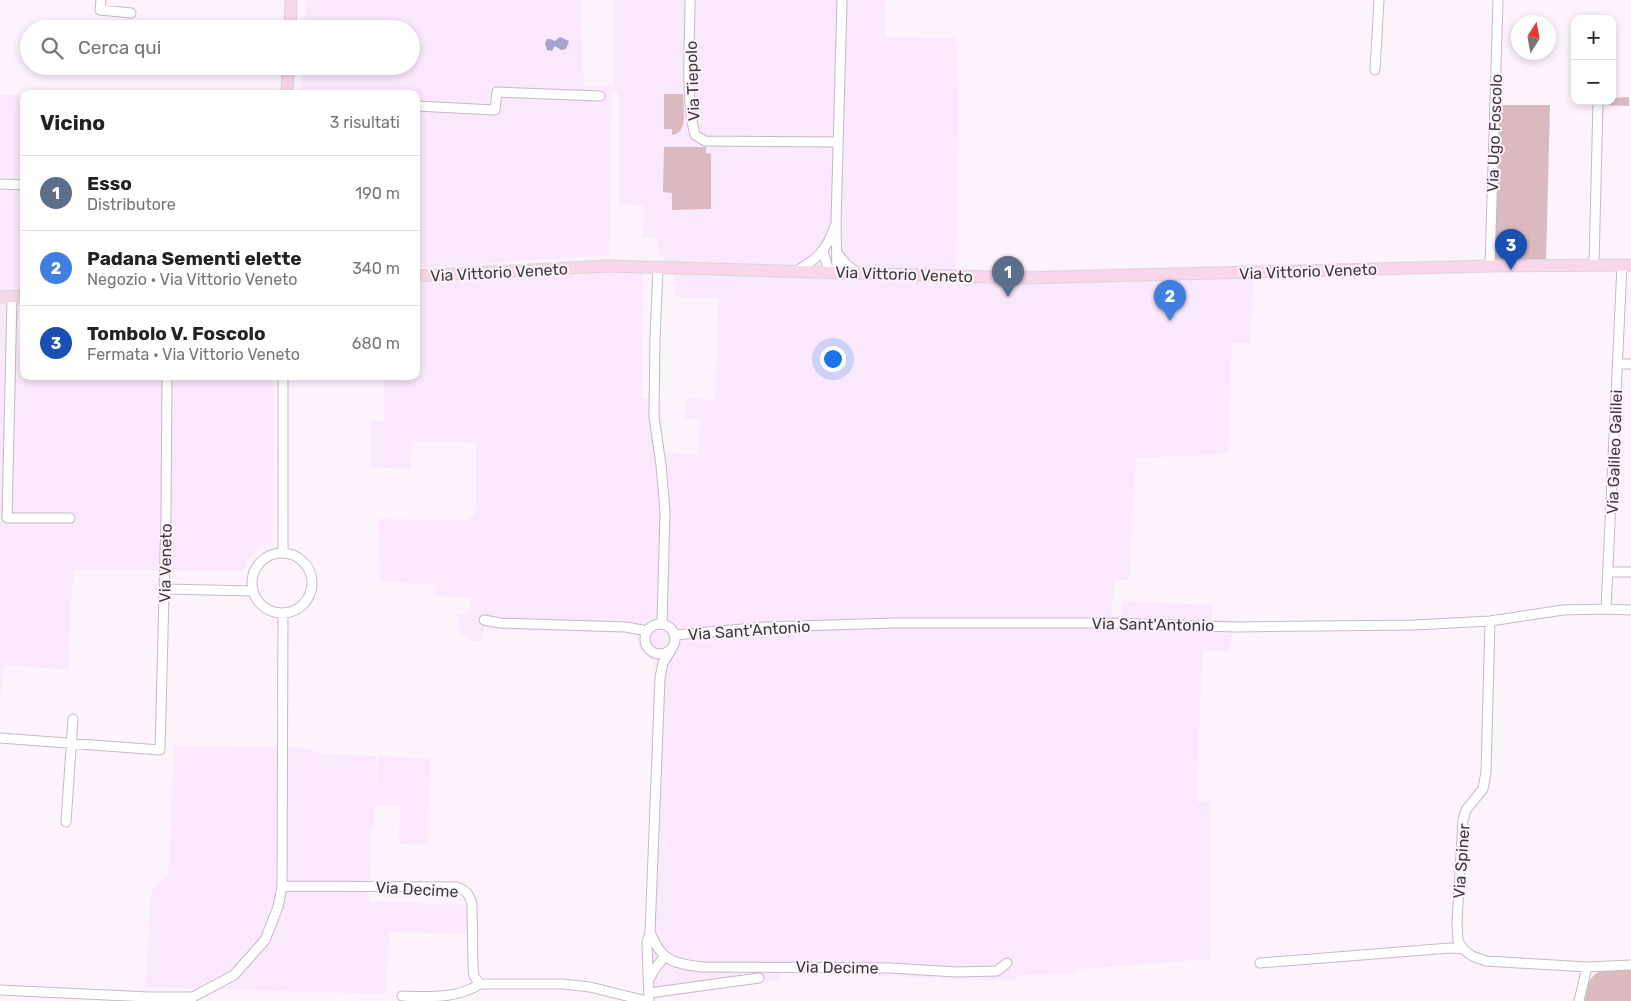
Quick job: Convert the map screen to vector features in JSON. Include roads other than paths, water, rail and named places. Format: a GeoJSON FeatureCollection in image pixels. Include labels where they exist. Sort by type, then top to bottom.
{"type":"FeatureCollection","features":[{"type":"Feature","properties":{"kind":"main road"},"geometry":{"type":"LineString","coordinates":[[290,20],[291,0]]}},
{"type":"Feature","properties":{"kind":"main road"},"geometry":{"type":"LineString","coordinates":[[287,90],[288,75]]}},
{"type":"Feature","properties":{"kind":"main road","name":"Via Vittorio Veneto"},"geometry":{"type":"LineString","coordinates":[[420,276],[607,266],[1024,278],[1490,266],[1627,265]]}},
{"type":"Feature","properties":{"kind":"main road"},"geometry":{"type":"LineString","coordinates":[[0,297],[18,297]]}},
{"type":"Feature","properties":{"kind":"street"},"geometry":{"type":"LineString","coordinates":[[101,0],[100,10],[131,13]]}},
{"type":"Feature","properties":{"kind":"street"},"geometry":{"type":"LineString","coordinates":[[833,272],[838,253],[836,223],[842,0]]}},
{"type":"Feature","properties":{"kind":"street"},"geometry":{"type":"LineString","coordinates":[[1375,70],[1378,0]]}},
{"type":"Feature","properties":{"kind":"street","name":"Via Ugo Foscolo"},"geometry":{"type":"LineString","coordinates":[[1490,266],[1498,0]]}},
{"type":"Feature","properties":{"kind":"street","name":"Via Tiepolo"},"geometry":{"type":"LineString","coordinates":[[690,2],[690,91],[695,135],[705,140],[838,142]]}},
{"type":"Feature","properties":{"kind":"street"},"geometry":{"type":"LineString","coordinates":[[420,106],[495,110],[497,92],[600,96]]}},
{"type":"Feature","properties":{"kind":"street"},"geometry":{"type":"LineString","coordinates":[[1594,264],[1598,105]]}},
{"type":"Feature","properties":{"kind":"street"},"geometry":{"type":"LineString","coordinates":[[0,184],[20,185]]}},
{"type":"Feature","properties":{"kind":"street"},"geometry":{"type":"LineString","coordinates":[[796,271],[824,251],[831,239],[836,223]]}},
{"type":"Feature","properties":{"kind":"street"},"geometry":{"type":"LineString","coordinates":[[824,251],[833,272]]}},
{"type":"Feature","properties":{"kind":"street"},"geometry":{"type":"LineString","coordinates":[[838,253],[845,263],[860,274]]}},
{"type":"Feature","properties":{"kind":"street","name":"Via Galileo Galilei"},"geometry":{"type":"LineString","coordinates":[[1606,609],[1625,364],[1627,265]]}},
{"type":"Feature","properties":{"kind":"street"},"geometry":{"type":"LineString","coordinates":[[658,268],[654,417],[666,510],[662,624],[654,625],[647,631],[645,641],[657,663],[660,678]]}},
{"type":"Feature","properties":{"kind":"street"},"geometry":{"type":"LineString","coordinates":[[18,297],[7,518],[70,518]]}},
{"type":"Feature","properties":{"kind":"street"},"geometry":{"type":"LineString","coordinates":[[1625,364],[1631,375]]}},
{"type":"Feature","properties":{"kind":"street","name":"Via Veneto"},"geometry":{"type":"LineString","coordinates":[[72,744],[160,750],[165,589],[166,380]]}},
{"type":"Feature","properties":{"kind":"street"},"geometry":{"type":"LineString","coordinates":[[282,380],[283,553]]}},
{"type":"Feature","properties":{"kind":"street"},"geometry":{"type":"LineString","coordinates":[[283,553],[299,559],[306,565],[312,581],[311,590],[301,606],[292,611],[282,613],[264,607],[257,600],[252,582],[258,565],[265,558],[283,553]]}},
{"type":"Feature","properties":{"kind":"street"},"geometry":{"type":"LineString","coordinates":[[1609,572],[1631,572]]}},
{"type":"Feature","properties":{"kind":"street"},"geometry":{"type":"LineString","coordinates":[[165,589],[253,591]]}},
{"type":"Feature","properties":{"kind":"street","name":"Via Sant'Antonio"},"geometry":{"type":"LineString","coordinates":[[675,635],[765,627],[893,623],[1104,623],[1236,626],[1415,625],[1490,621],[1563,610],[1631,610]]}},
{"type":"Feature","properties":{"kind":"street"},"geometry":{"type":"LineString","coordinates":[[0,990],[149,997],[193,997],[234,975],[264,940],[278,907],[282,886],[282,613]]}},
{"type":"Feature","properties":{"kind":"street"},"geometry":{"type":"LineString","coordinates":[[484,620],[500,623],[626,627],[647,631]]}},
{"type":"Feature","properties":{"kind":"street","name":"Via Spiner"},"geometry":{"type":"LineString","coordinates":[[1463,949],[1458,941],[1457,922],[1463,820],[1466,810],[1483,788],[1486,772],[1490,621]]}},
{"type":"Feature","properties":{"kind":"street","name":"Via Sant'Antonio"},"geometry":{"type":"LineString","coordinates":[[652,652],[664,654],[671,650],[674,645],[675,635],[672,629],[662,624]]}},
{"type":"Feature","properties":{"kind":"street"},"geometry":{"type":"LineString","coordinates":[[648,998],[647,944],[650,932],[660,678],[663,663],[671,650]]}},
{"type":"Feature","properties":{"kind":"street"},"geometry":{"type":"LineString","coordinates":[[66,822],[73,719]]}},
{"type":"Feature","properties":{"kind":"street"},"geometry":{"type":"LineString","coordinates":[[0,738],[72,744]]}},
{"type":"Feature","properties":{"kind":"street","name":"Via Decime"},"geometry":{"type":"LineString","coordinates":[[282,886],[457,887],[466,891],[470,896],[472,905],[474,976],[480,984]]}},
{"type":"Feature","properties":{"kind":"street"},"geometry":{"type":"LineString","coordinates":[[650,932],[662,954]]}},
{"type":"Feature","properties":{"kind":"street"},"geometry":{"type":"LineString","coordinates":[[1260,963],[1450,948],[1463,949],[1472,956],[1486,961],[1587,967],[1631,965]]}},
{"type":"Feature","properties":{"kind":"street"},"geometry":{"type":"LineString","coordinates":[[647,962],[662,954]]}},
{"type":"Feature","properties":{"kind":"street"},"geometry":{"type":"LineString","coordinates":[[648,983],[662,954]]}},
{"type":"Feature","properties":{"kind":"street","name":"Via Decime"},"geometry":{"type":"LineString","coordinates":[[662,954],[683,965],[703,967],[890,968],[957,972],[997,971],[1008,963]]}},
{"type":"Feature","properties":{"kind":"street"},"geometry":{"type":"LineString","coordinates":[[1579,1001],[1587,967]]}},
{"type":"Feature","properties":{"kind":"street"},"geometry":{"type":"LineString","coordinates":[[402,996],[432,997],[450,995],[480,984],[563,984],[648,998],[759,978]]}},
{"type":"Feature","properties":{"kind":"water"},"geometry":{"type":"Polygon","coordinates":[[[560,37],[569,41],[566,49],[561,50],[555,46],[552,51],[547,50],[545,43],[547,39],[555,41],[560,37]]]}},
{"type":"Feature","properties":{"kind":"place","name":"Tombolo V. Foscolo"},"geometry":{"type":"Point","coordinates":[1511,270]}},
{"type":"Feature","properties":{"kind":"place","name":"Esso"},"geometry":{"type":"Point","coordinates":[1008,297]}},
{"type":"Feature","properties":{"kind":"place","name":"Padana Sementi elette"},"geometry":{"type":"Point","coordinates":[1170,321]}}]}
